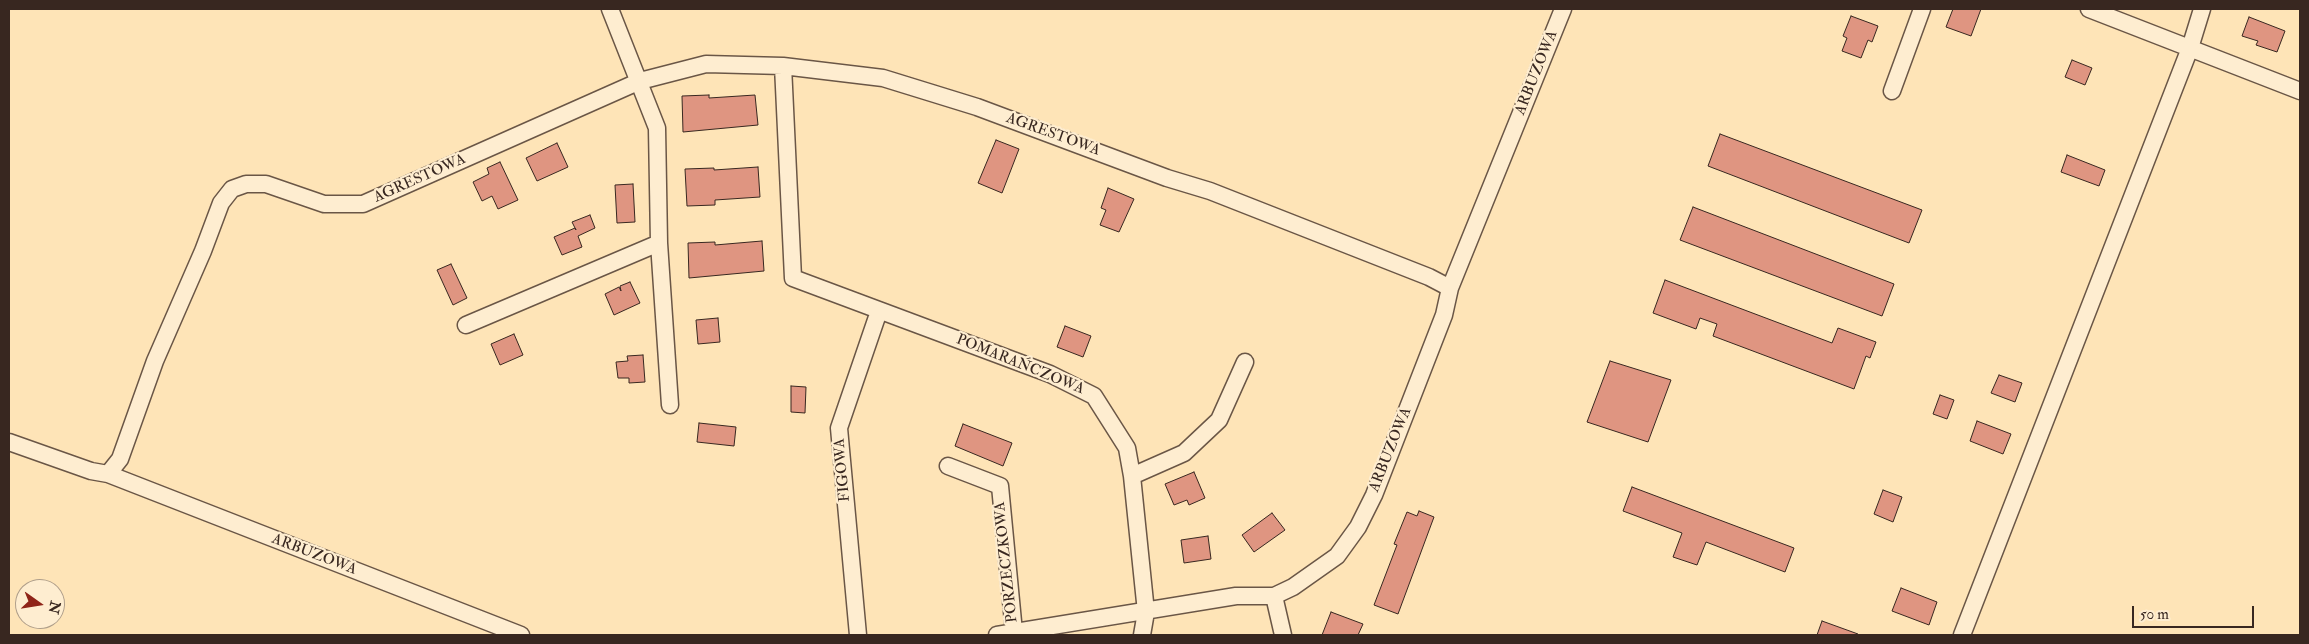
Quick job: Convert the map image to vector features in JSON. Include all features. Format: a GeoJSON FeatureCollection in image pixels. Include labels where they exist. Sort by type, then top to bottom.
{"type":"FeatureCollection","features":[{"type":"Feature","properties":{"kind":"street"},"geometry":{"type":"LineString","coordinates":[[610,9],[657,128],[659,243],[670,405]]}},
{"type":"Feature","properties":{"kind":"street","name":"ARBUZOWA"},"geometry":{"type":"LineString","coordinates":[[997,635],[1236,596],[1274,596],[1293,587],[1337,556],[1358,526],[1374,495],[1444,315],[1450,288],[1563,9]]}},
{"type":"Feature","properties":{"kind":"street"},"geometry":{"type":"LineString","coordinates":[[1892,91],[1922,9]]}},
{"type":"Feature","properties":{"kind":"street"},"geometry":{"type":"LineString","coordinates":[[2089,9],[2300,91]]}},
{"type":"Feature","properties":{"kind":"street"},"geometry":{"type":"LineString","coordinates":[[1962,635],[2190,48],[2202,9]]}},
{"type":"Feature","properties":{"kind":"street","name":"AGRESTOWA"},"geometry":{"type":"LineString","coordinates":[[108,474],[120,459],[154,361],[203,251],[221,203],[232,189],[246,184],[266,184],[324,204],[363,204],[640,81],[706,64],[783,66],[883,78],[978,108],[1210,192],[1429,277],[1450,288]]}},
{"type":"Feature","properties":{"kind":"street","name":"POMARAŃCZOWA"},"geometry":{"type":"LineString","coordinates":[[783,66],[793,278],[1050,374],[1094,396],[1127,448],[1132,476],[1146,612],[1142,635]]}},
{"type":"Feature","properties":{"kind":"street"},"geometry":{"type":"LineString","coordinates":[[466,325],[659,243]]}},
{"type":"Feature","properties":{"kind":"street","name":"FIGOWA"},"geometry":{"type":"LineString","coordinates":[[858,635],[839,428],[879,311]]}},
{"type":"Feature","properties":{"kind":"street"},"geometry":{"type":"LineString","coordinates":[[1132,476],[1184,453],[1219,420],[1245,362]]}},
{"type":"Feature","properties":{"kind":"street","name":"ARBUZOWA"},"geometry":{"type":"LineString","coordinates":[[9,442],[91,471],[108,474],[521,635]]}},
{"type":"Feature","properties":{"kind":"street","name":"PORZECZKOWA"},"geometry":{"type":"LineString","coordinates":[[948,466],[1000,486],[1014,632]]}},
{"type":"Feature","properties":{"kind":"street"},"geometry":{"type":"LineString","coordinates":[[1274,596],[1283,635]]}},
{"type":"Feature","properties":{"kind":"building"},"geometry":{"type":"Polygon","coordinates":[[[1953,9],[1981,9],[1971,36],[1946,27],[1953,9]]]}},
{"type":"Feature","properties":{"kind":"building"},"geometry":{"type":"Polygon","coordinates":[[[1851,16],[1878,26],[1872,42],[1868,40],[1861,58],[1842,51],[1847,38],[1843,36],[1851,16]]]}},
{"type":"Feature","properties":{"kind":"building"},"geometry":{"type":"Polygon","coordinates":[[[2249,17],[2285,31],[2277,52],[2256,45],[2258,41],[2242,36],[2249,17]]]}},
{"type":"Feature","properties":{"kind":"building"},"geometry":{"type":"Polygon","coordinates":[[[2072,60],[2092,68],[2085,85],[2065,77],[2072,60]]]}},
{"type":"Feature","properties":{"kind":"building"},"geometry":{"type":"Polygon","coordinates":[[[709,95],[709,98],[755,95],[758,125],[683,132],[682,96],[709,95]]]}},
{"type":"Feature","properties":{"kind":"building"},"geometry":{"type":"Polygon","coordinates":[[[1720,134],[1922,210],[1909,243],[1708,166],[1720,134]]]}},
{"type":"Feature","properties":{"kind":"building"},"geometry":{"type":"Polygon","coordinates":[[[996,140],[1019,149],[1002,193],[978,183],[996,140]]]}},
{"type":"Feature","properties":{"kind":"building"},"geometry":{"type":"Polygon","coordinates":[[[557,143],[568,167],[537,181],[526,158],[557,143]]]}},
{"type":"Feature","properties":{"kind":"building"},"geometry":{"type":"Polygon","coordinates":[[[2067,155],[2105,170],[2099,186],[2061,172],[2067,155]]]}},
{"type":"Feature","properties":{"kind":"building"},"geometry":{"type":"Polygon","coordinates":[[[500,162],[518,200],[498,209],[492,196],[482,201],[473,182],[489,174],[487,168],[500,162]]]}},
{"type":"Feature","properties":{"kind":"building"},"geometry":{"type":"Polygon","coordinates":[[[758,167],[760,197],[715,200],[715,205],[687,206],[685,169],[714,168],[714,170],[758,167]]]}},
{"type":"Feature","properties":{"kind":"building"},"geometry":{"type":"Polygon","coordinates":[[[633,184],[635,222],[617,223],[615,185],[633,184]]]}},
{"type":"Feature","properties":{"kind":"building"},"geometry":{"type":"Polygon","coordinates":[[[1108,188],[1134,199],[1119,232],[1100,225],[1106,210],[1101,208],[1108,188]]]}},
{"type":"Feature","properties":{"kind":"building"},"geometry":{"type":"Polygon","coordinates":[[[1693,207],[1894,284],[1882,316],[1680,240],[1693,207]]]}},
{"type":"Feature","properties":{"kind":"building"},"geometry":{"type":"Polygon","coordinates":[[[590,215],[595,228],[578,236],[582,247],[562,255],[554,237],[575,228],[572,222],[590,215]]]}},
{"type":"Feature","properties":{"kind":"building"},"geometry":{"type":"Polygon","coordinates":[[[762,241],[764,271],[689,278],[688,243],[715,242],[715,245],[762,241]]]}},
{"type":"Feature","properties":{"kind":"building"},"geometry":{"type":"Polygon","coordinates":[[[451,264],[467,298],[453,305],[437,270],[451,264]]]}},
{"type":"Feature","properties":{"kind":"building"},"geometry":{"type":"Polygon","coordinates":[[[1665,280],[1832,343],[1838,328],[1876,342],[1870,358],[1866,356],[1854,389],[1713,336],[1717,324],[1700,318],[1696,329],[1653,313],[1665,280]]]}},
{"type":"Feature","properties":{"kind":"building"},"geometry":{"type":"Polygon","coordinates":[[[630,282],[640,303],[614,315],[605,294],[619,287],[621,291],[620,286],[630,282]]]}},
{"type":"Feature","properties":{"kind":"building"},"geometry":{"type":"Polygon","coordinates":[[[718,318],[720,342],[698,344],[696,320],[718,318]]]}},
{"type":"Feature","properties":{"kind":"building"},"geometry":{"type":"Polygon","coordinates":[[[1065,326],[1091,336],[1083,357],[1057,347],[1065,326]]]}},
{"type":"Feature","properties":{"kind":"building"},"geometry":{"type":"Polygon","coordinates":[[[514,334],[523,355],[500,365],[491,344],[514,334]]]}},
{"type":"Feature","properties":{"kind":"building"},"geometry":{"type":"Polygon","coordinates":[[[643,355],[645,382],[629,383],[629,378],[618,378],[616,362],[628,361],[627,356],[643,355]]]}},
{"type":"Feature","properties":{"kind":"building"},"geometry":{"type":"Polygon","coordinates":[[[1610,361],[1671,380],[1648,442],[1587,422],[1610,361]]]}},
{"type":"Feature","properties":{"kind":"building"},"geometry":{"type":"Polygon","coordinates":[[[1999,375],[2022,383],[2015,402],[1991,393],[1999,375]]]}},
{"type":"Feature","properties":{"kind":"building"},"geometry":{"type":"Polygon","coordinates":[[[791,386],[806,387],[805,413],[791,412],[791,386]]]}},
{"type":"Feature","properties":{"kind":"building"},"geometry":{"type":"Polygon","coordinates":[[[1940,395],[1954,400],[1947,419],[1933,414],[1940,395]]]}},
{"type":"Feature","properties":{"kind":"building"},"geometry":{"type":"Polygon","coordinates":[[[1977,421],[2011,434],[2003,454],[1970,441],[1977,421]]]}},
{"type":"Feature","properties":{"kind":"building"},"geometry":{"type":"Polygon","coordinates":[[[699,423],[736,427],[734,446],[697,442],[699,423]]]}},
{"type":"Feature","properties":{"kind":"building"},"geometry":{"type":"Polygon","coordinates":[[[963,424],[1012,443],[1003,466],[955,446],[963,424]]]}},
{"type":"Feature","properties":{"kind":"building"},"geometry":{"type":"Polygon","coordinates":[[[1194,472],[1205,498],[1189,505],[1187,500],[1174,505],[1165,484],[1194,472]]]}},
{"type":"Feature","properties":{"kind":"building"},"geometry":{"type":"Polygon","coordinates":[[[1632,487],[1794,548],[1785,572],[1706,542],[1697,565],[1673,557],[1682,533],[1623,511],[1632,487]]]}},
{"type":"Feature","properties":{"kind":"building"},"geometry":{"type":"Polygon","coordinates":[[[1883,490],[1902,497],[1893,522],[1874,514],[1883,490]]]}},
{"type":"Feature","properties":{"kind":"building"},"geometry":{"type":"Polygon","coordinates":[[[1419,511],[1434,517],[1398,614],[1374,605],[1397,545],[1394,544],[1407,512],[1417,516],[1419,511]]]}},
{"type":"Feature","properties":{"kind":"building"},"geometry":{"type":"Polygon","coordinates":[[[1272,513],[1285,530],[1254,552],[1242,535],[1272,513]]]}},
{"type":"Feature","properties":{"kind":"building"},"geometry":{"type":"Polygon","coordinates":[[[1208,536],[1211,559],[1184,563],[1181,540],[1208,536]]]}},
{"type":"Feature","properties":{"kind":"building"},"geometry":{"type":"Polygon","coordinates":[[[1901,588],[1937,602],[1929,625],[1892,611],[1901,588]]]}},
{"type":"Feature","properties":{"kind":"building"},"geometry":{"type":"Polygon","coordinates":[[[1331,612],[1363,624],[1358,635],[1322,635],[1331,612]]]}},
{"type":"Feature","properties":{"kind":"building"},"geometry":{"type":"Polygon","coordinates":[[[1822,621],[1858,634],[1817,635],[1822,621]]]}}]}
